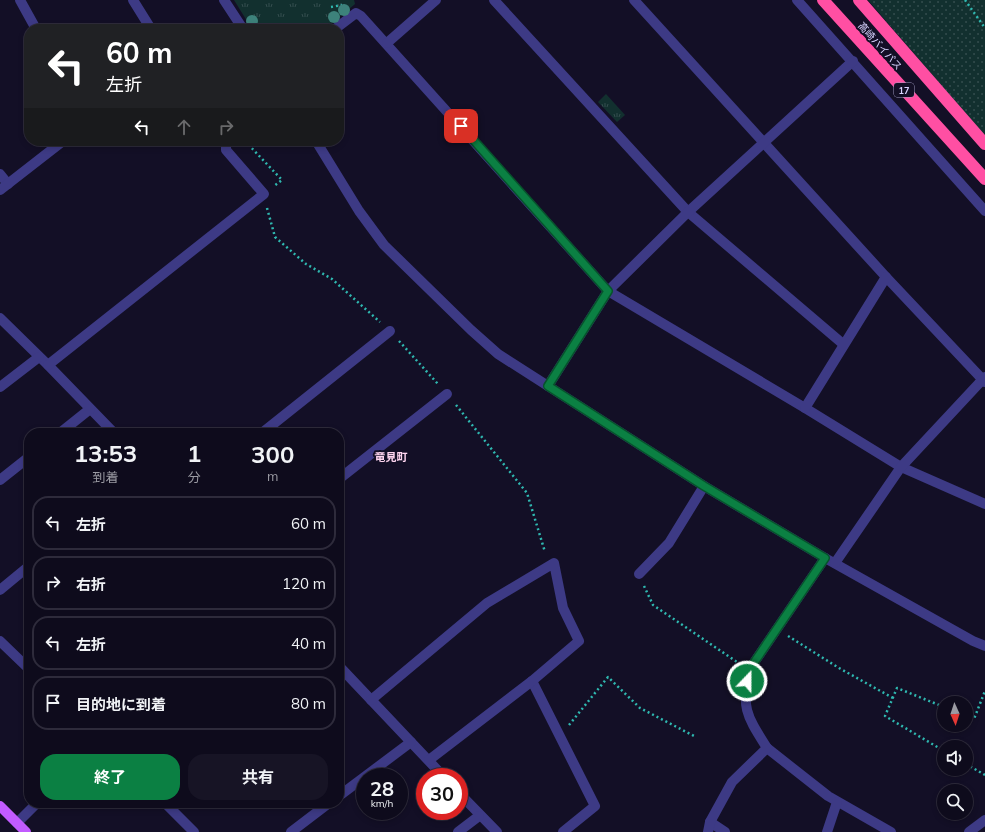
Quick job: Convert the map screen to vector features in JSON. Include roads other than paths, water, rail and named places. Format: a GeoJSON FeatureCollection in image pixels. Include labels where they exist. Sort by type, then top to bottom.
{"type":"FeatureCollection","features":[{"type":"Feature","properties":{"kind":"highway","name":"高崎バイパス"},"geometry":{"type":"LineString","coordinates":[[823,0],[985,179]]}},
{"type":"Feature","properties":{"kind":"highway","name":"高崎バイパス"},"geometry":{"type":"LineString","coordinates":[[859,0],[985,144]]}},
{"type":"Feature","properties":{"kind":"main road"},"geometry":{"type":"LineString","coordinates":[[0,806],[26,832]]}},
{"type":"Feature","properties":{"kind":"street"},"geometry":{"type":"LineString","coordinates":[[20,0],[33,24]]}},
{"type":"Feature","properties":{"kind":"street"},"geometry":{"type":"LineString","coordinates":[[133,0],[148,24]]}},
{"type":"Feature","properties":{"kind":"street"},"geometry":{"type":"LineString","coordinates":[[224,0],[240,24]]}},
{"type":"Feature","properties":{"kind":"street"},"geometry":{"type":"LineString","coordinates":[[387,43],[436,0]]}},
{"type":"Feature","properties":{"kind":"street"},"geometry":{"type":"LineString","coordinates":[[494,0],[688,212],[843,344]]}},
{"type":"Feature","properties":{"kind":"street"},"geometry":{"type":"LineString","coordinates":[[634,0],[886,277],[984,380],[901,467],[835,563]]}},
{"type":"Feature","properties":{"kind":"street"},"geometry":{"type":"LineString","coordinates":[[797,0],[853,60],[985,211]]}},
{"type":"Feature","properties":{"kind":"street"},"geometry":{"type":"LineString","coordinates":[[342,24],[356,13],[387,43],[608,291],[901,467],[985,504]]}},
{"type":"Feature","properties":{"kind":"street"},"geometry":{"type":"LineString","coordinates":[[548,386],[608,291],[688,212],[765,143],[853,60]]}},
{"type":"Feature","properties":{"kind":"street"},"geometry":{"type":"LineString","coordinates":[[0,174],[4,187],[57,146]]}},
{"type":"Feature","properties":{"kind":"street"},"geometry":{"type":"LineString","coordinates":[[48,365],[264,194],[226,150],[226,146]]}},
{"type":"Feature","properties":{"kind":"street"},"geometry":{"type":"LineString","coordinates":[[319,146],[359,211],[384,245],[493,350],[704,486],[825,558],[973,641],[985,646]]}},
{"type":"Feature","properties":{"kind":"street"},"geometry":{"type":"LineString","coordinates":[[805,408],[843,344],[886,277]]}},
{"type":"Feature","properties":{"kind":"street"},"geometry":{"type":"LineString","coordinates":[[0,318],[109,428]]}},
{"type":"Feature","properties":{"kind":"street"},"geometry":{"type":"LineString","coordinates":[[268,428],[390,331]]}},
{"type":"Feature","properties":{"kind":"street"},"geometry":{"type":"LineString","coordinates":[[0,387],[39,357]]}},
{"type":"Feature","properties":{"kind":"street"},"geometry":{"type":"LineString","coordinates":[[344,475],[447,394]]}},
{"type":"Feature","properties":{"kind":"street"},"geometry":{"type":"LineString","coordinates":[[66,428],[90,409]]}},
{"type":"Feature","properties":{"kind":"street"},"geometry":{"type":"LineString","coordinates":[[0,480],[24,461]]}},
{"type":"Feature","properties":{"kind":"street"},"geometry":{"type":"LineString","coordinates":[[639,574],[669,543],[704,486]]}},
{"type":"Feature","properties":{"kind":"street"},"geometry":{"type":"LineString","coordinates":[[825,558],[749,670],[745,692],[746,708],[752,725],[767,748],[837,802],[891,832]]}},
{"type":"Feature","properties":{"kind":"street"},"geometry":{"type":"LineString","coordinates":[[371,700],[487,603],[554,563],[563,608],[579,641],[532,681],[429,760]]}},
{"type":"Feature","properties":{"kind":"street"},"geometry":{"type":"LineString","coordinates":[[0,590],[24,570]]}},
{"type":"Feature","properties":{"kind":"street"},"geometry":{"type":"LineString","coordinates":[[0,641],[24,664]]}},
{"type":"Feature","properties":{"kind":"street"},"geometry":{"type":"LineString","coordinates":[[344,671],[436,768]]}},
{"type":"Feature","properties":{"kind":"street"},"geometry":{"type":"LineString","coordinates":[[532,681],[595,806],[563,832]]}},
{"type":"Feature","properties":{"kind":"street"},"geometry":{"type":"LineString","coordinates":[[344,792],[411,742]]}},
{"type":"Feature","properties":{"kind":"street"},"geometry":{"type":"LineString","coordinates":[[725,832],[709,827],[732,782],[767,748]]}},
{"type":"Feature","properties":{"kind":"street"},"geometry":{"type":"LineString","coordinates":[[827,832],[837,802]]}},
{"type":"Feature","properties":{"kind":"street"},"geometry":{"type":"LineString","coordinates":[[468,803],[479,816],[497,832]]}},
{"type":"Feature","properties":{"kind":"street"},"geometry":{"type":"LineString","coordinates":[[16,823],[31,808]]}},
{"type":"Feature","properties":{"kind":"street"},"geometry":{"type":"LineString","coordinates":[[170,808],[194,832]]}},
{"type":"Feature","properties":{"kind":"street"},"geometry":{"type":"LineString","coordinates":[[291,832],[323,808]]}},
{"type":"Feature","properties":{"kind":"street"},"geometry":{"type":"LineString","coordinates":[[458,832],[479,816]]}},
{"type":"Feature","properties":{"kind":"street"},"geometry":{"type":"LineString","coordinates":[[969,832],[985,820]]}},
{"type":"Feature","properties":{"kind":"district","name":"竜見町"},"geometry":{"type":"Point","coordinates":[391,457]}}]}
